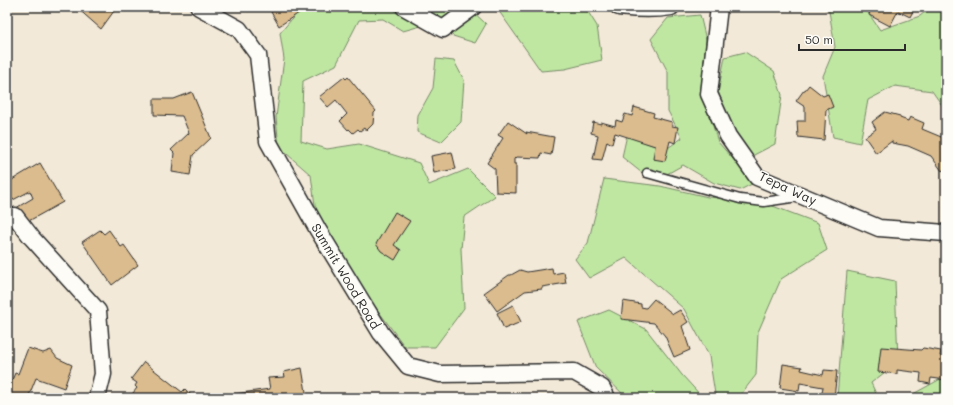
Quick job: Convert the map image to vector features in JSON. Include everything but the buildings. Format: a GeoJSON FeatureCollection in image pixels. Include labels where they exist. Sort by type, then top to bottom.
{"type":"FeatureCollection","features":[{"type":"Feature","properties":{"kind":"street","name":"Summit Wood Road"},"geometry":{"type":"LineString","coordinates":[[199,7],[238,29],[258,55],[268,141],[318,230],[381,333],[408,366],[440,374],[574,372],[602,388],[607,398]]}},
{"type":"Feature","properties":{"kind":"street"},"geometry":{"type":"LineString","coordinates":[[404,7],[443,29],[473,7]]}},
{"type":"Feature","properties":{"kind":"street"},"geometry":{"type":"LineString","coordinates":[[618,7],[634,9],[663,9],[671,7]]}},
{"type":"Feature","properties":{"kind":"street","name":"Tepa Way"},"geometry":{"type":"LineString","coordinates":[[719,7],[710,94],[728,136],[757,177],[879,228],[946,232]]}},
{"type":"Feature","properties":{"kind":"street"},"geometry":{"type":"LineString","coordinates":[[15,216],[32,238],[98,311],[103,374],[97,398]]}},
{"type":"Feature","properties":{"kind":"lane"},"geometry":{"type":"LineString","coordinates":[[647,173],[740,199],[764,202],[802,196]]}},
{"type":"Feature","properties":{"kind":"green space"},"geometry":{"type":"Polygon","coordinates":[[[302,7],[468,7],[486,24],[475,43],[453,36],[435,22],[403,31],[383,19],[359,20],[336,65],[303,81],[301,141],[327,149],[359,144],[419,163],[429,185],[468,169],[495,196],[464,217],[461,249],[464,308],[435,347],[405,347],[371,301],[316,213],[311,175],[279,147],[276,117],[284,59],[280,33],[302,7]]]}},
{"type":"Feature","properties":{"kind":"green space"},"geometry":{"type":"Polygon","coordinates":[[[496,7],[585,7],[597,26],[602,60],[565,69],[541,71],[496,7]]]}},
{"type":"Feature","properties":{"kind":"green space"},"geometry":{"type":"Polygon","coordinates":[[[821,7],[864,7],[880,30],[920,16],[931,7],[946,7],[946,111],[932,91],[895,86],[868,100],[860,143],[833,137],[823,76],[835,47],[829,11],[821,7]]]}},
{"type":"Feature","properties":{"kind":"green space"},"geometry":{"type":"Polygon","coordinates":[[[700,15],[706,40],[701,88],[718,142],[754,183],[740,190],[714,183],[683,165],[667,174],[642,173],[622,157],[627,135],[665,150],[682,138],[668,111],[668,72],[651,39],[668,18],[700,15]]]}},
{"type":"Feature","properties":{"kind":"green space"},"geometry":{"type":"Polygon","coordinates":[[[745,52],[774,71],[782,95],[775,144],[752,156],[737,136],[718,92],[725,57],[745,52]]]}},
{"type":"Feature","properties":{"kind":"green space"},"geometry":{"type":"Polygon","coordinates":[[[436,59],[454,61],[464,80],[461,122],[441,142],[417,132],[418,115],[433,88],[436,59]]]}},
{"type":"Feature","properties":{"kind":"green space"},"geometry":{"type":"Polygon","coordinates":[[[604,179],[660,186],[708,197],[762,202],[818,223],[827,250],[781,279],[758,332],[756,375],[738,398],[720,398],[715,394],[709,356],[684,309],[626,258],[589,278],[575,259],[588,243],[604,179]]]}},
{"type":"Feature","properties":{"kind":"green space"},"geometry":{"type":"Polygon","coordinates":[[[847,271],[895,281],[898,362],[871,383],[878,398],[837,398],[847,271]]]}},
{"type":"Feature","properties":{"kind":"green space"},"geometry":{"type":"Polygon","coordinates":[[[609,310],[646,329],[682,375],[703,398],[627,398],[596,368],[578,322],[609,310]]]}},
{"type":"Feature","properties":{"kind":"green space"},"geometry":{"type":"Polygon","coordinates":[[[946,376],[946,398],[911,398],[915,393],[946,376]]]}}]}
